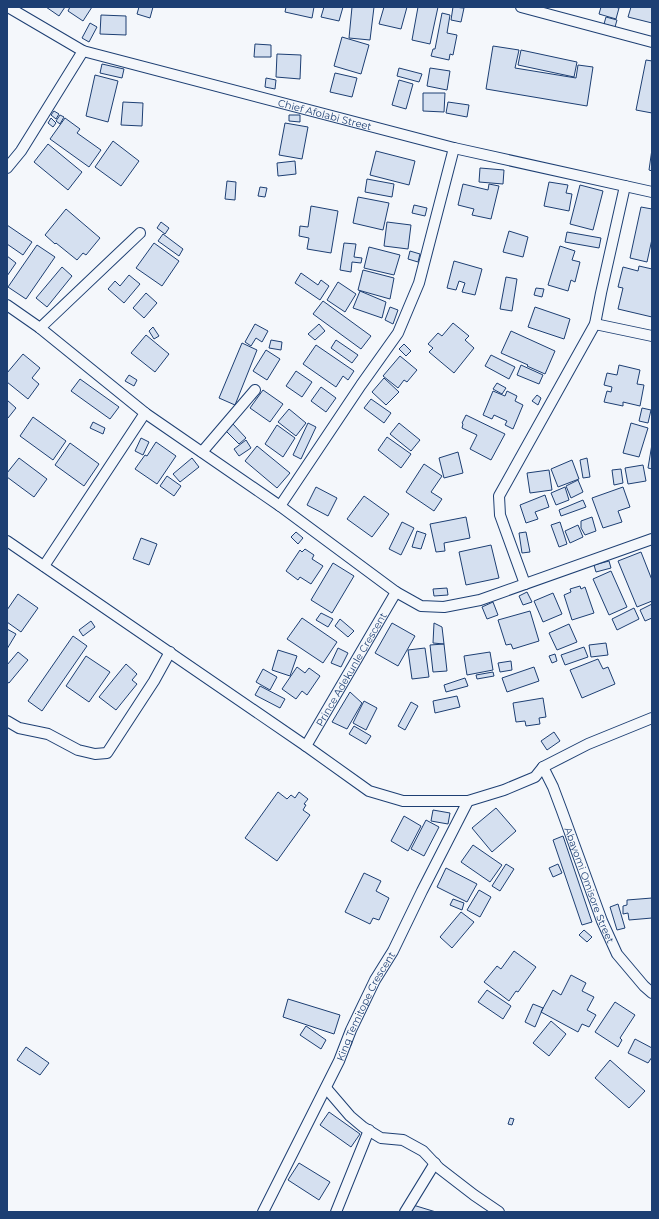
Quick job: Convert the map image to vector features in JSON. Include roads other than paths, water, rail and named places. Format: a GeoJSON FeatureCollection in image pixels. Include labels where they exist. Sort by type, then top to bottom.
{"type":"FeatureCollection","features":[{"type":"Feature","properties":{"kind":"street","name":"Chief Afolabi Street"},"geometry":{"type":"LineString","coordinates":[[8,7],[83,51],[454,148],[652,192]]}},
{"type":"Feature","properties":{"kind":"street"},"geometry":{"type":"LineString","coordinates":[[525,7],[652,42]]}},
{"type":"Feature","properties":{"kind":"street"},"geometry":{"type":"LineString","coordinates":[[7,168],[21,151],[83,51]]}},
{"type":"Feature","properties":{"kind":"street"},"geometry":{"type":"LineString","coordinates":[[280,506],[361,385],[398,333],[419,284],[454,148]]}},
{"type":"Feature","properties":{"kind":"street"},"geometry":{"type":"LineString","coordinates":[[525,584],[500,515],[499,496],[595,324],[625,186]]}},
{"type":"Feature","properties":{"kind":"street"},"geometry":{"type":"LineString","coordinates":[[40,328],[140,232]]}},
{"type":"Feature","properties":{"kind":"street"},"geometry":{"type":"LineString","coordinates":[[7,305],[40,328],[146,413],[280,506],[396,592],[421,606],[444,607],[480,600],[652,539]]}},
{"type":"Feature","properties":{"kind":"street"},"geometry":{"type":"LineString","coordinates":[[595,324],[652,336]]}},
{"type":"Feature","properties":{"kind":"street"},"geometry":{"type":"LineString","coordinates":[[202,452],[255,390]]}},
{"type":"Feature","properties":{"kind":"street"},"geometry":{"type":"LineString","coordinates":[[44,566],[146,413]]}},
{"type":"Feature","properties":{"kind":"street"},"geometry":{"type":"LineString","coordinates":[[7,541],[170,652],[369,791],[403,801],[468,801],[504,790],[535,777],[543,767],[588,744],[652,718]]}},
{"type":"Feature","properties":{"kind":"street","name":"Prince Adekunle Crescent"},"geometry":{"type":"LineString","coordinates":[[306,746],[396,592]]}},
{"type":"Feature","properties":{"kind":"street"},"geometry":{"type":"LineString","coordinates":[[7,721],[19,728],[48,734],[78,750],[95,754],[107,753],[154,681],[170,652]]}},
{"type":"Feature","properties":{"kind":"street","name":"Abayomi Omisore Street"},"geometry":{"type":"LineString","coordinates":[[543,767],[553,787],[602,922],[617,954],[644,986],[652,993]]}},
{"type":"Feature","properties":{"kind":"street","name":"King Temitope Crescent"},"geometry":{"type":"LineString","coordinates":[[263,1212],[339,1062],[351,1030],[375,980],[393,951],[468,801]]}},
{"type":"Feature","properties":{"kind":"street"},"geometry":{"type":"LineString","coordinates":[[326,1088],[350,1116],[369,1130],[381,1138],[403,1140],[423,1151],[439,1168],[499,1212]]}},
{"type":"Feature","properties":{"kind":"street"},"geometry":{"type":"LineString","coordinates":[[336,1212],[369,1130]]}},
{"type":"Feature","properties":{"kind":"street"},"geometry":{"type":"LineString","coordinates":[[405,1212],[435,1163]]}}]}
